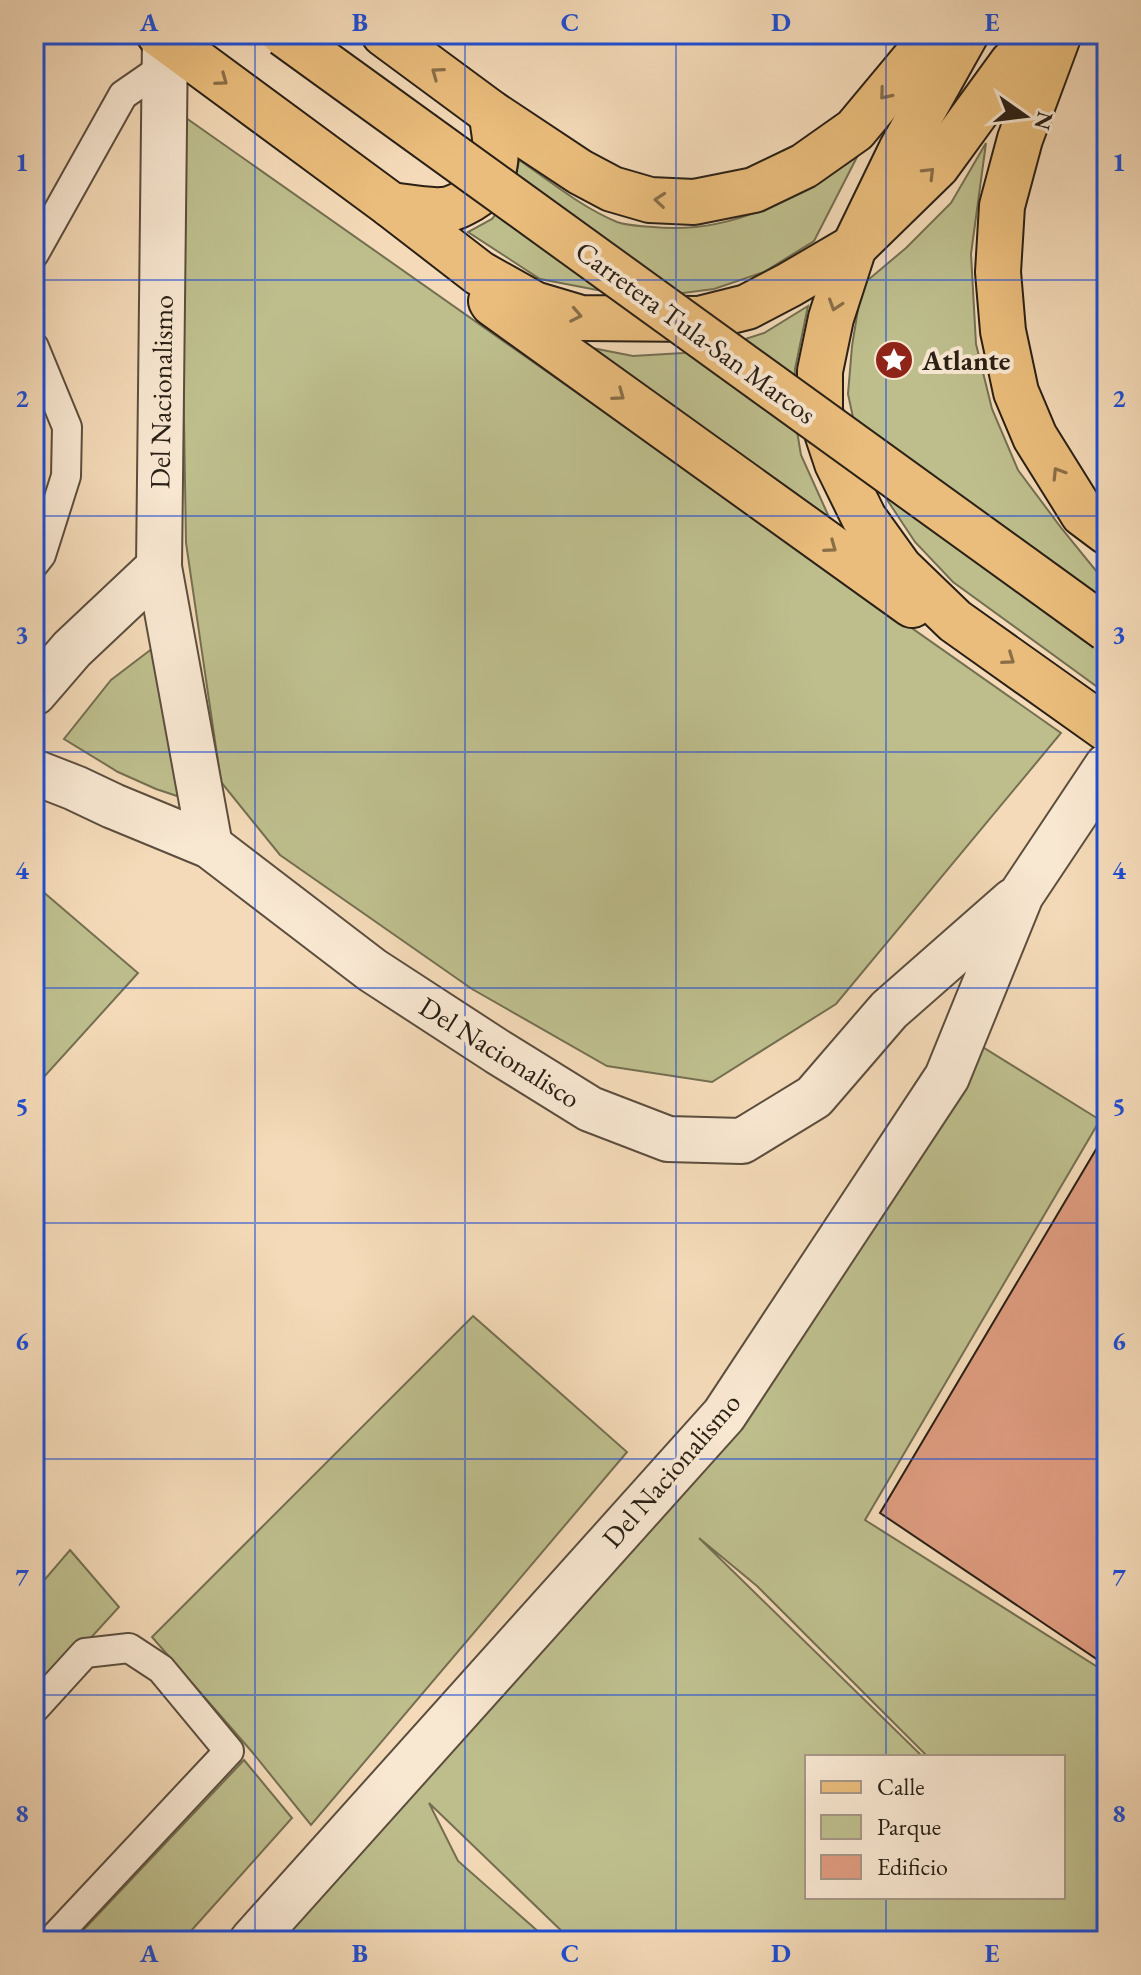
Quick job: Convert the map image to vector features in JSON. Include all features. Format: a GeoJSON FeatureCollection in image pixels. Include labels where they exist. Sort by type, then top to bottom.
{"type":"FeatureCollection","features":[{"type":"Feature","properties":{"kind":"main road","name":"Carretera Tula-San Marcos"},"geometry":{"type":"LineString","coordinates":[[284,34],[1107,629]]}},
{"type":"Feature","properties":{"kind":"main road"},"geometry":{"type":"LineString","coordinates":[[384,34],[491,113],[580,172],[612,189],[650,200],[694,202],[754,190],[804,166],[855,130],[935,34]]}},
{"type":"Feature","properties":{"kind":"main road"},"geometry":{"type":"LineString","coordinates":[[966,34],[901,150],[854,247],[831,318],[820,371],[820,412],[837,463],[864,518],[900,568],[955,621],[1107,729]]}},
{"type":"Feature","properties":{"kind":"main road"},"geometry":{"type":"LineString","coordinates":[[163,46],[391,205],[479,273],[534,304],[581,318],[699,319],[747,307],[854,247],[937,166],[1012,63],[1040,34]]}},
{"type":"Feature","properties":{"kind":"main road"},"geometry":{"type":"LineString","coordinates":[[1059,34],[1020,139],[1002,206],[998,272],[1003,331],[1016,392],[1035,437],[1083,514],[1107,532]]}},
{"type":"Feature","properties":{"kind":"main road"},"geometry":{"type":"LineString","coordinates":[[391,205],[442,210],[459,206],[481,194],[496,167],[497,143],[491,113]]}},
{"type":"Feature","properties":{"kind":"main road"},"geometry":{"type":"LineString","coordinates":[[479,273],[493,304],[916,608],[955,621]]}},
{"type":"Feature","properties":{"kind":"street","name":"Del Nacionalismo"},"geometry":{"type":"LineString","coordinates":[[159,567],[163,46]]}},
{"type":"Feature","properties":{"kind":"street"},"geometry":{"type":"LineString","coordinates":[[34,693],[72,649],[159,567]]}},
{"type":"Feature","properties":{"kind":"street"},"geometry":{"type":"LineString","coordinates":[[159,567],[210,846]]}},
{"type":"Feature","properties":{"kind":"street"},"geometry":{"type":"LineString","coordinates":[[1021,895],[1107,766]]}},
{"type":"Feature","properties":{"kind":"street","name":"Del Nacionalisco"},"geometry":{"type":"LineString","coordinates":[[34,772],[210,846],[372,970],[498,1052],[590,1109],[668,1139],[742,1141],[814,1097],[889,1010],[1021,895]]}},
{"type":"Feature","properties":{"kind":"street","name":"Del Nacionalismo"},"geometry":{"type":"LineString","coordinates":[[252,1941],[724,1415],[947,1077],[1021,895]]}},
{"type":"Feature","properties":{"kind":"lane"},"geometry":{"type":"LineString","coordinates":[[34,254],[123,95],[163,46]]}},
{"type":"Feature","properties":{"kind":"lane"},"geometry":{"type":"LineString","coordinates":[[34,347],[67,427],[66,476],[41,555],[34,564]]}},
{"type":"Feature","properties":{"kind":"lane"},"geometry":{"type":"LineString","coordinates":[[34,1709],[85,1653],[129,1648],[161,1669],[229,1751],[51,1941]]}},
{"type":"Feature","properties":{"kind":"green space"},"geometry":{"type":"Polygon","coordinates":[[[179,113],[1061,733],[836,1004],[712,1082],[607,1066],[472,989],[280,855],[221,782],[186,543],[179,113]]]}},
{"type":"Feature","properties":{"kind":"green space"},"geometry":{"type":"Polygon","coordinates":[[[986,143],[971,254],[976,344],[992,409],[1018,470],[1097,572],[1107,579],[1107,694],[953,582],[915,542],[878,486],[858,441],[848,394],[862,285],[906,248],[951,203],[986,143]]]}},
{"type":"Feature","properties":{"kind":"green space"},"geometry":{"type":"Polygon","coordinates":[[[857,157],[814,241],[764,272],[714,289],[660,296],[597,290],[540,279],[468,232],[492,219],[514,189],[519,160],[578,201],[617,222],[682,228],[736,219],[761,210],[810,186],[857,157]]]}},
{"type":"Feature","properties":{"kind":"green space"},"geometry":{"type":"Polygon","coordinates":[[[808,306],[795,369],[794,413],[801,455],[838,537],[577,345],[633,356],[683,353],[727,345],[764,333],[808,306]]]}},
{"type":"Feature","properties":{"kind":"green space"},"geometry":{"type":"Polygon","coordinates":[[[166,638],[183,798],[118,772],[64,739],[111,680],[166,638]]]}},
{"type":"Feature","properties":{"kind":"green space"},"geometry":{"type":"Polygon","coordinates":[[[34,884],[138,973],[34,1088],[34,884]]]}},
{"type":"Feature","properties":{"kind":"green space"},"geometry":{"type":"Polygon","coordinates":[[[960,1033],[1100,1120],[865,1520],[1107,1673],[1107,1940],[572,1941],[429,1803],[458,1861],[549,1941],[255,1941],[728,1421],[960,1033]],[[699,1538],[921,1755],[805,1755],[805,1899],[1065,1899],[1065,1755],[926,1755],[757,1586],[699,1538]]]}},
{"type":"Feature","properties":{"kind":"green space"},"geometry":{"type":"Polygon","coordinates":[[[473,1316],[627,1452],[311,1825],[152,1637],[473,1316]]]}},
{"type":"Feature","properties":{"kind":"green space"},"geometry":{"type":"Polygon","coordinates":[[[70,1550],[119,1607],[34,1700],[34,1592],[70,1550]]]}},
{"type":"Feature","properties":{"kind":"green space"},"geometry":{"type":"Polygon","coordinates":[[[244,1760],[292,1818],[182,1941],[73,1941],[244,1760]]]}},
{"type":"Feature","properties":{"kind":"building"},"geometry":{"type":"Polygon","coordinates":[[[1107,1131],[1107,1666],[880,1513],[1107,1131]]]}},
{"type":"Feature","properties":{"kind":"place","name":"Atlante"},"geometry":{"type":"Point","coordinates":[894,360]}}]}
